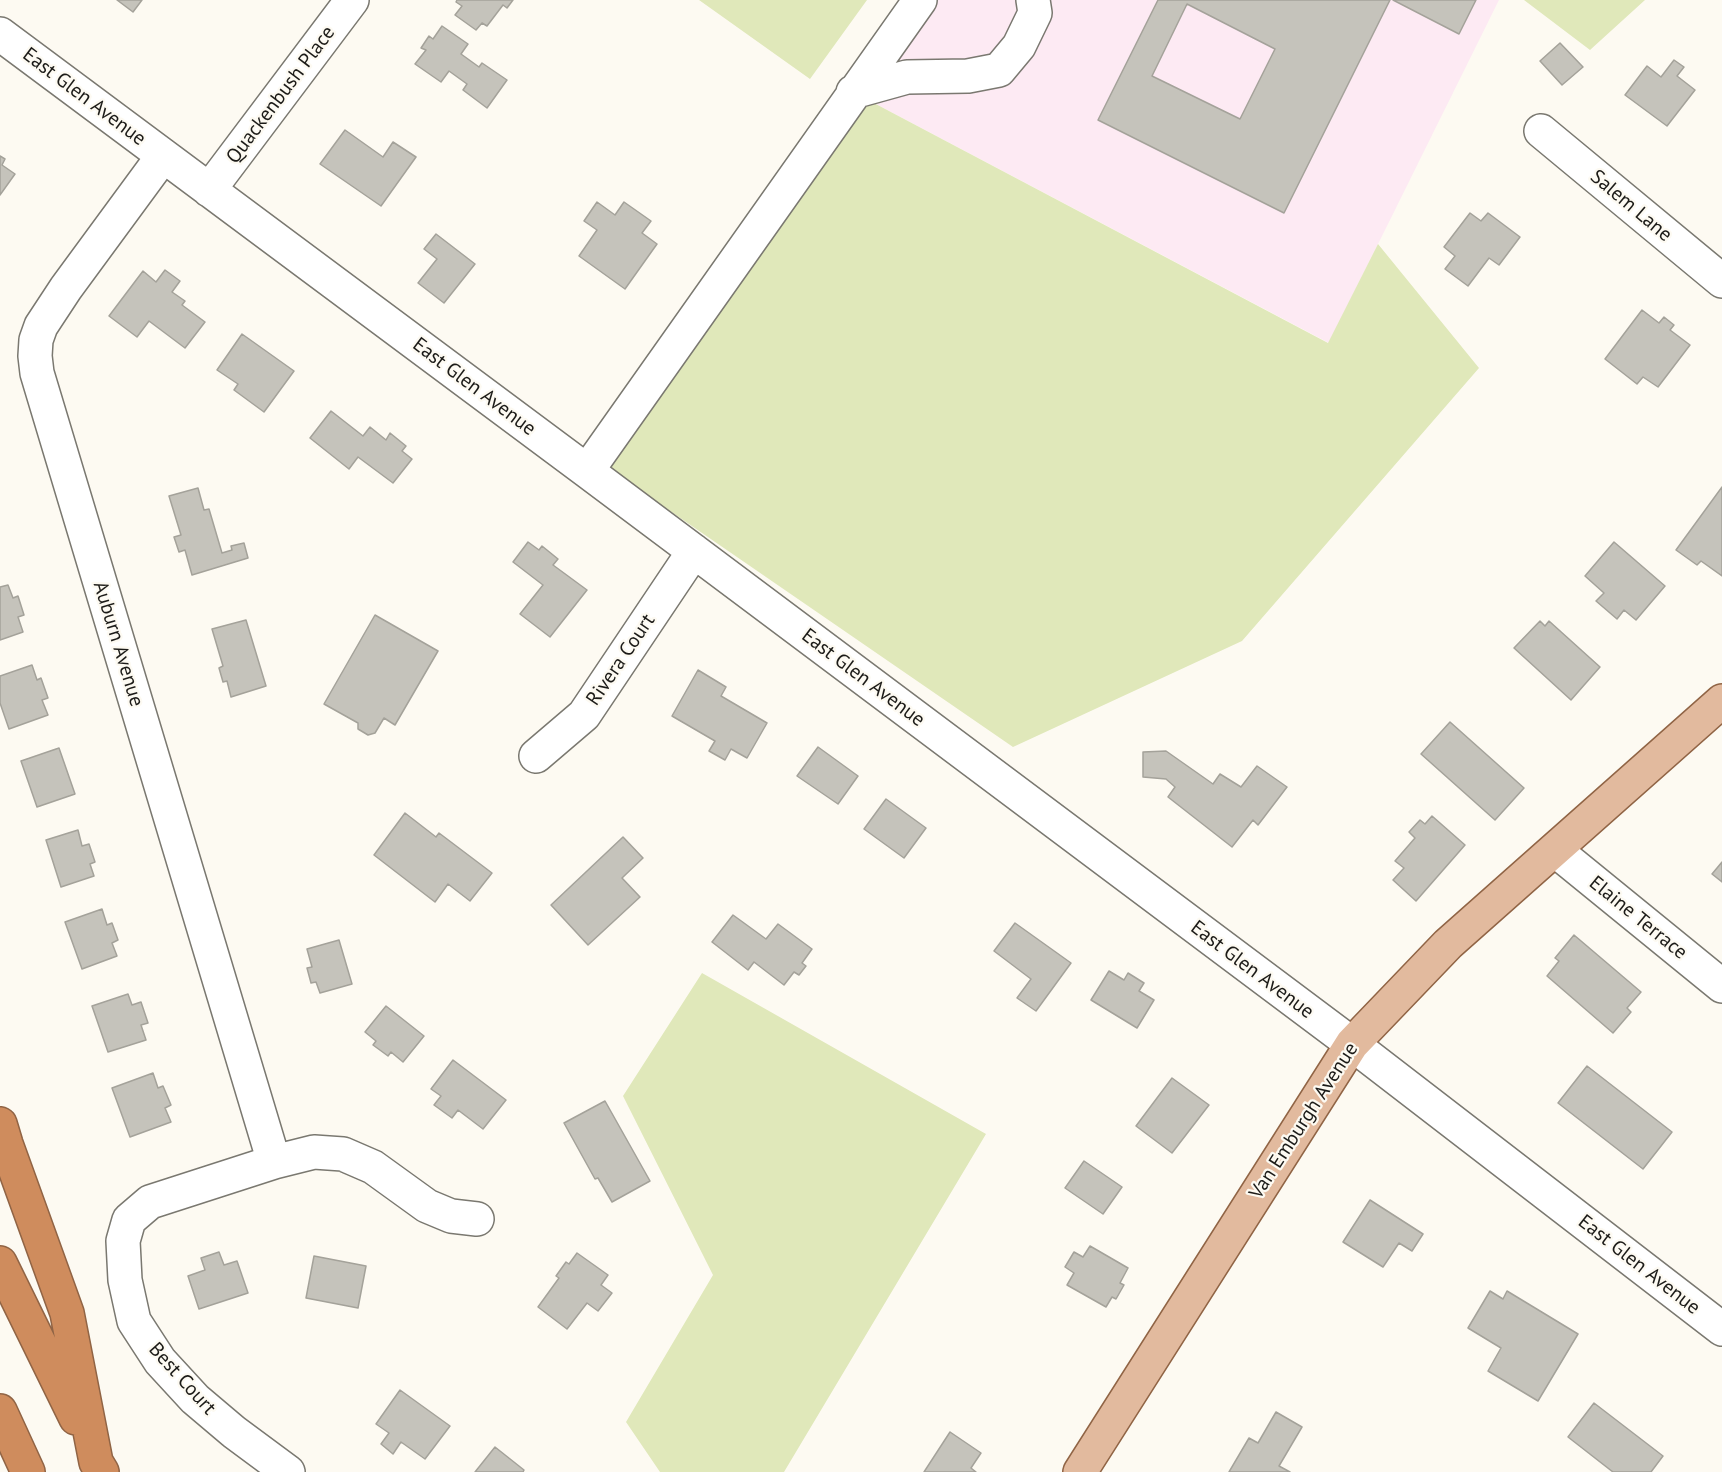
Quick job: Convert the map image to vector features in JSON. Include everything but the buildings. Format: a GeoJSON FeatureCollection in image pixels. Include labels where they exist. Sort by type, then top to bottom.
{"type":"FeatureCollection","features":[{"type":"Feature","properties":{"kind":"highway"},"geometry":{"type":"LineString","coordinates":[[0,1124],[67,1312],[99,1469]]}},
{"type":"Feature","properties":{"kind":"highway"},"geometry":{"type":"LineString","coordinates":[[0,1263],[99,1469]]}},
{"type":"Feature","properties":{"kind":"highway"},"geometry":{"type":"LineString","coordinates":[[0,1411],[28,1472]]}},
{"type":"Feature","properties":{"kind":"main road","name":"Van Emburgh Avenue"},"geometry":{"type":"LineString","coordinates":[[1080,1472],[1352,1044],[1448,944],[1722,701]]}},
{"type":"Feature","properties":{"kind":"street","name":"Quackenbush Place"},"geometry":{"type":"LineString","coordinates":[[209,190],[352,0]]}},
{"type":"Feature","properties":{"kind":"street"},"geometry":{"type":"LineString","coordinates":[[587,471],[920,0]]}},
{"type":"Feature","properties":{"kind":"street"},"geometry":{"type":"LineString","coordinates":[[853,92],[907,77],[968,76],[999,70],[1019,46],[1035,13],[1033,0]]}},
{"type":"Feature","properties":{"kind":"street","name":"East Glen Avenue"},"geometry":{"type":"LineString","coordinates":[[0,34],[1352,1044],[1722,1329]]}},
{"type":"Feature","properties":{"kind":"street","name":"Salem Lane"},"geometry":{"type":"LineString","coordinates":[[1541,131],[1722,281]]}},
{"type":"Feature","properties":{"kind":"street","name":"Auburn Avenue"},"geometry":{"type":"LineString","coordinates":[[164,156],[72,279],[41,326],[36,340],[35,356],[37,373],[274,1162]]}},
{"type":"Feature","properties":{"kind":"street","name":"Rivera Court"},"geometry":{"type":"LineString","coordinates":[[536,756],[584,715],[694,551]]}},
{"type":"Feature","properties":{"kind":"street","name":"Elaine Terrace"},"geometry":{"type":"LineString","coordinates":[[1555,850],[1722,986]]}},
{"type":"Feature","properties":{"kind":"street"},"geometry":{"type":"LineString","coordinates":[[274,1162],[314,1152],[343,1154],[373,1167],[427,1206],[451,1216],[477,1219]]}},
{"type":"Feature","properties":{"kind":"street","name":"Best Court"},"geometry":{"type":"LineString","coordinates":[[274,1162],[150,1202],[129,1220],[123,1241],[125,1280],[134,1321],[160,1361],[195,1399],[234,1432],[288,1472]]}},
{"type":"Feature","properties":{"kind":"shaded area"},"geometry":{"type":"Polygon","coordinates":[[[920,0],[1499,0],[1329,343],[853,92],[920,0]]]}},
{"type":"Feature","properties":{"kind":"green space"},"geometry":{"type":"Polygon","coordinates":[[[699,0],[867,0],[810,79],[699,0]]]}},
{"type":"Feature","properties":{"kind":"green space"},"geometry":{"type":"Polygon","coordinates":[[[1524,0],[1645,0],[1590,50],[1524,0]]]}},
{"type":"Feature","properties":{"kind":"green space"},"geometry":{"type":"Polygon","coordinates":[[[853,92],[1328,343],[1378,244],[1479,368],[1242,641],[1013,747],[596,460],[853,92]]]}},
{"type":"Feature","properties":{"kind":"green space"},"geometry":{"type":"Polygon","coordinates":[[[702,973],[986,1134],[784,1472],[660,1472],[626,1422],[713,1275],[623,1096],[702,973]]]}}]}
